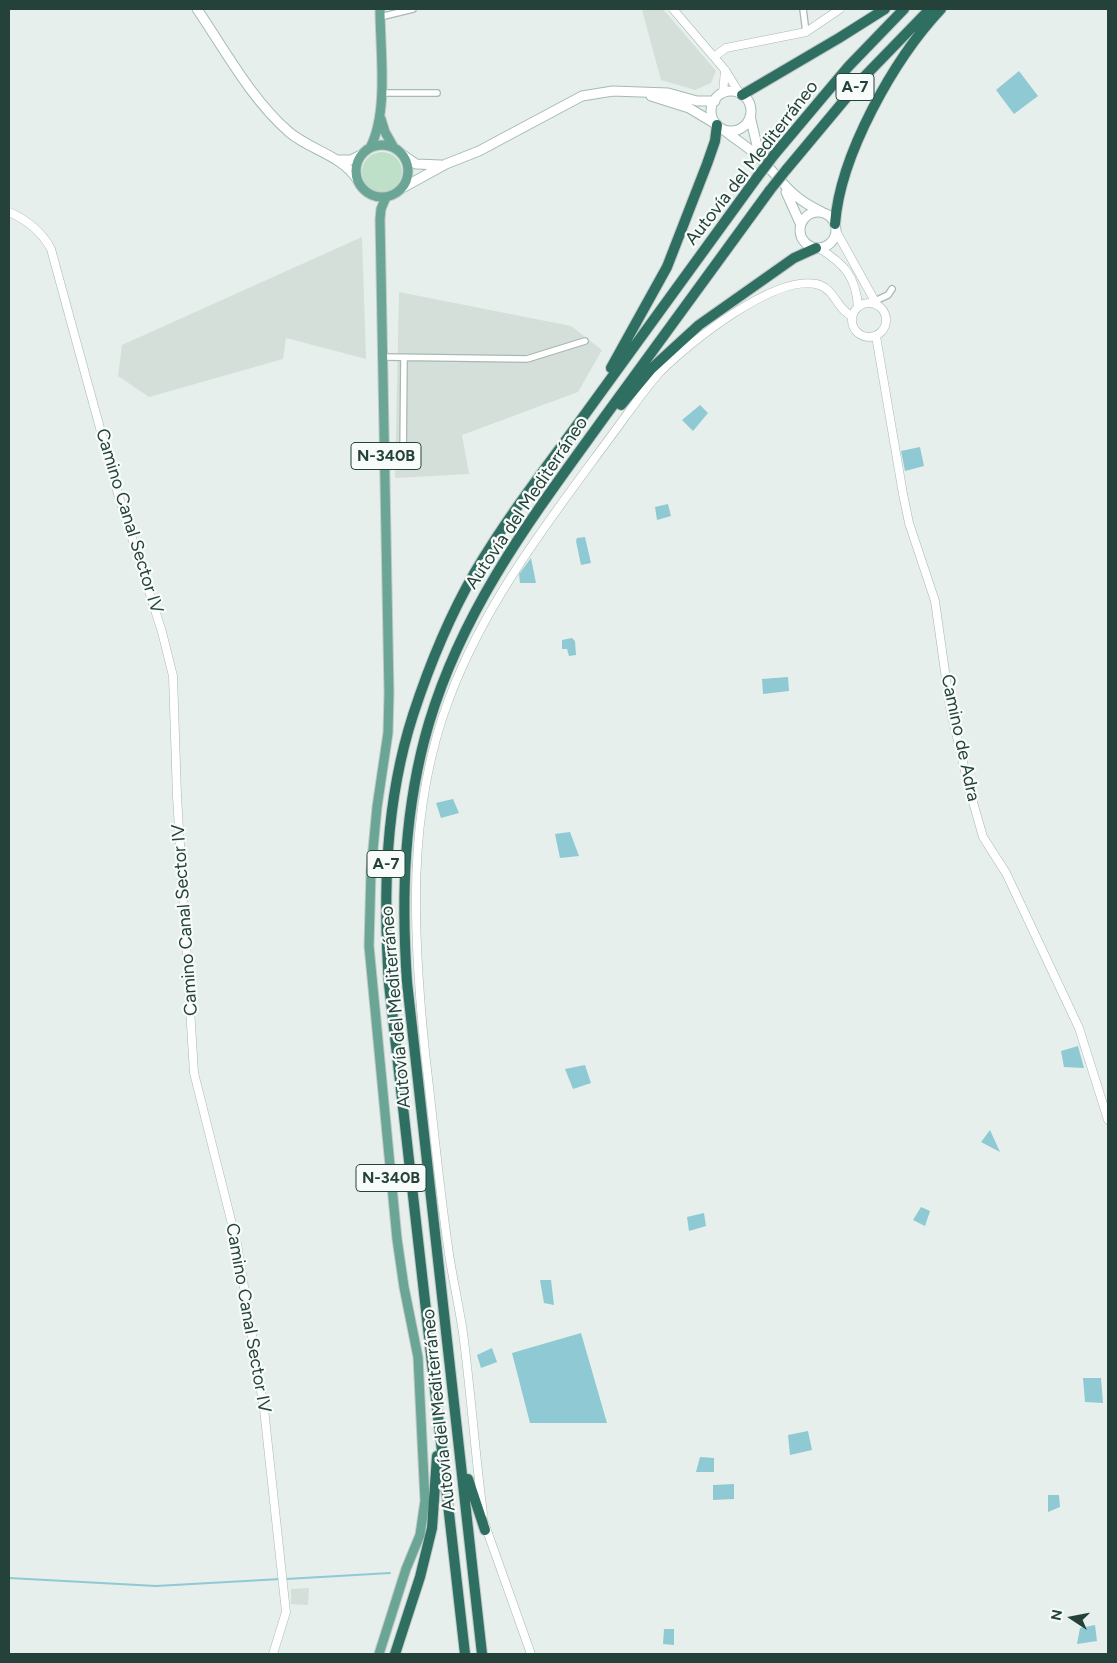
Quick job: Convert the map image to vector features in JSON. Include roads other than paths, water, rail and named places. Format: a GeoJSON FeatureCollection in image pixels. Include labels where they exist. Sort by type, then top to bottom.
{"type":"FeatureCollection","features":[{"type":"Feature","properties":{"kind":"highway"},"geometry":{"type":"LineString","coordinates":[[741,94],[839,38],[885,9]]}},
{"type":"Feature","properties":{"kind":"highway","name":"Autovía del Mediterráneo"},"geometry":{"type":"LineString","coordinates":[[465,1654],[389,984],[385,899],[391,819],[396,783],[412,716],[441,638],[476,571],[559,450],[774,155],[842,74],[904,9]]}},
{"type":"Feature","properties":{"kind":"highway","name":"Autovía del Mediterráneo"},"geometry":{"type":"LineString","coordinates":[[482,1654],[406,982],[403,899],[409,821],[414,786],[429,722],[458,646],[491,580],[573,461],[770,190],[855,86],[930,9]]}},
{"type":"Feature","properties":{"kind":"highway"},"geometry":{"type":"LineString","coordinates":[[836,227],[837,204],[842,180],[883,91],[900,61],[941,9]]}},
{"type":"Feature","properties":{"kind":"highway"},"geometry":{"type":"LineString","coordinates":[[559,450],[632,333],[667,267],[707,164],[719,126]]}},
{"type":"Feature","properties":{"kind":"highway"},"geometry":{"type":"LineString","coordinates":[[573,461],[651,369],[673,347],[699,325],[781,266],[794,258],[818,248]]}},
{"type":"Feature","properties":{"kind":"highway"},"geometry":{"type":"LineString","coordinates":[[395,1654],[420,1577],[432,1528],[437,1461],[436,1405]]}},
{"type":"Feature","properties":{"kind":"highway"},"geometry":{"type":"LineString","coordinates":[[458,1436],[474,1503],[485,1530]]}},
{"type":"Feature","properties":{"kind":"main road"},"geometry":{"type":"LineString","coordinates":[[197,9],[246,82],[274,118],[303,143],[337,160],[348,168],[357,179]]}},
{"type":"Feature","properties":{"kind":"main road"},"geometry":{"type":"LineString","coordinates":[[370,148],[377,135],[381,116],[380,11]]}},
{"type":"Feature","properties":{"kind":"main road"},"geometry":{"type":"LineString","coordinates":[[372,196],[386,198],[446,164],[479,151],[582,96],[613,91],[668,93],[697,101],[715,101]]}},
{"type":"Feature","properties":{"kind":"main road"},"geometry":{"type":"LineString","coordinates":[[638,92],[689,108],[719,126],[760,158],[784,187],[804,203],[828,214],[836,227],[829,244],[818,248],[802,240],[800,223],[784,187]]}},
{"type":"Feature","properties":{"kind":"main road"},"geometry":{"type":"LineString","coordinates":[[750,116],[748,122],[737,130],[719,126],[711,112],[715,101],[724,93],[741,94],[749,104],[760,158]]}},
{"type":"Feature","properties":{"kind":"main road"},"geometry":{"type":"LineString","coordinates":[[381,116],[385,132],[394,148],[403,155],[416,164],[446,164]]}},
{"type":"Feature","properties":{"kind":"main road"},"geometry":{"type":"LineString","coordinates":[[337,160],[351,160],[378,145],[394,148]]}},
{"type":"Feature","properties":{"kind":"main road"},"geometry":{"type":"LineString","coordinates":[[357,179],[357,163],[361,155]]}},
{"type":"Feature","properties":{"kind":"main road"},"geometry":{"type":"LineString","coordinates":[[403,155],[409,171],[404,187]]}},
{"type":"Feature","properties":{"kind":"main road","name":"N-340B"},"geometry":{"type":"LineString","coordinates":[[357,179],[360,186],[372,196],[378,208],[380,219]]}},
{"type":"Feature","properties":{"kind":"main road","name":"N-340B"},"geometry":{"type":"LineString","coordinates":[[379,1654],[406,1570],[420,1535],[425,1501],[418,1357],[404,1287],[397,1239],[369,946],[371,870],[377,807],[388,733],[389,693],[380,219],[381,209],[386,198]]}},
{"type":"Feature","properties":{"kind":"main road"},"geometry":{"type":"LineString","coordinates":[[800,223],[806,215],[822,212]]}},
{"type":"Feature","properties":{"kind":"street"},"geometry":{"type":"LineString","coordinates":[[374,9],[380,11],[413,9]]}},
{"type":"Feature","properties":{"kind":"street"},"geometry":{"type":"LineString","coordinates":[[673,9],[725,70],[741,94]]}},
{"type":"Feature","properties":{"kind":"street"},"geometry":{"type":"LineString","coordinates":[[803,9],[806,32]]}},
{"type":"Feature","properties":{"kind":"street"},"geometry":{"type":"LineString","coordinates":[[714,57],[726,48],[806,32],[840,9]]}},
{"type":"Feature","properties":{"kind":"street"},"geometry":{"type":"LineString","coordinates":[[724,93],[725,70]]}},
{"type":"Feature","properties":{"kind":"street"},"geometry":{"type":"LineString","coordinates":[[381,93],[437,92]]}},
{"type":"Feature","properties":{"kind":"street","name":"Camino Canal Sector IV"},"geometry":{"type":"LineString","coordinates":[[9,212],[35,228],[52,249],[118,494],[174,676],[177,796],[194,1073],[237,1244],[264,1409],[286,1612],[273,1654]]}},
{"type":"Feature","properties":{"kind":"street"},"geometry":{"type":"LineString","coordinates":[[836,227],[876,303],[883,311],[886,319],[884,329],[876,336],[865,337],[860,335],[853,327],[852,316],[858,307],[867,303],[876,303],[888,295],[892,289]]}},
{"type":"Feature","properties":{"kind":"street"},"geometry":{"type":"LineString","coordinates":[[818,248],[842,264],[850,275],[857,292],[858,307]]}},
{"type":"Feature","properties":{"kind":"street"},"geometry":{"type":"LineString","coordinates":[[531,1654],[485,1530],[463,1331],[450,1260],[439,1179],[416,955],[414,900],[423,801],[447,703],[468,652],[492,606],[529,548],[661,372],[691,344],[722,322],[768,293],[792,284],[810,283],[825,287],[832,293],[844,312],[852,316]]}},
{"type":"Feature","properties":{"kind":"street","name":"Camino de Adra"},"geometry":{"type":"LineString","coordinates":[[876,336],[903,494],[909,523],[935,601],[950,707],[968,788],[983,836],[1006,873],[1079,1028],[1108,1120]]}},
{"type":"Feature","properties":{"kind":"street"},"geometry":{"type":"LineString","coordinates":[[384,358],[528,359],[585,342]]}},
{"type":"Feature","properties":{"kind":"street"},"geometry":{"type":"LineString","coordinates":[[403,461],[404,358]]}},
{"type":"Feature","properties":{"kind":"water"},"geometry":{"type":"Polygon","coordinates":[[[1019,71],[1038,96],[1014,114],[996,90],[1019,71]]]}},
{"type":"Feature","properties":{"kind":"water"},"geometry":{"type":"Polygon","coordinates":[[[700,405],[708,413],[693,431],[682,420],[700,405]]]}},
{"type":"Feature","properties":{"kind":"water"},"geometry":{"type":"Polygon","coordinates":[[[920,447],[924,466],[905,471],[901,451],[920,447]]]}},
{"type":"Feature","properties":{"kind":"water"},"geometry":{"type":"Polygon","coordinates":[[[668,504],[671,516],[657,520],[655,507],[668,504]]]}},
{"type":"Feature","properties":{"kind":"water"},"geometry":{"type":"Polygon","coordinates":[[[585,537],[591,563],[581,565],[576,541],[577,538],[585,537]]]}},
{"type":"Feature","properties":{"kind":"water"},"geometry":{"type":"Polygon","coordinates":[[[531,558],[536,583],[520,583],[519,574],[531,558]]]}},
{"type":"Feature","properties":{"kind":"water"},"geometry":{"type":"Polygon","coordinates":[[[572,638],[575,641],[576,655],[569,656],[567,649],[562,649],[562,640],[572,638]]]}},
{"type":"Feature","properties":{"kind":"water"},"geometry":{"type":"Polygon","coordinates":[[[788,677],[789,691],[763,694],[762,679],[788,677]]]}},
{"type":"Feature","properties":{"kind":"water"},"geometry":{"type":"Polygon","coordinates":[[[453,799],[459,813],[441,818],[436,803],[453,799]]]}},
{"type":"Feature","properties":{"kind":"water"},"geometry":{"type":"Polygon","coordinates":[[[570,832],[579,856],[560,858],[555,834],[570,832]]]}},
{"type":"Feature","properties":{"kind":"water"},"geometry":{"type":"Polygon","coordinates":[[[1078,1046],[1084,1068],[1064,1067],[1061,1051],[1078,1046]]]}},
{"type":"Feature","properties":{"kind":"water"},"geometry":{"type":"Polygon","coordinates":[[[585,1065],[591,1083],[573,1089],[565,1069],[585,1065]]]}},
{"type":"Feature","properties":{"kind":"water"},"geometry":{"type":"Polygon","coordinates":[[[990,1130],[1000,1152],[981,1142],[990,1130]]]}},
{"type":"Feature","properties":{"kind":"water"},"geometry":{"type":"Polygon","coordinates":[[[921,1207],[930,1211],[925,1226],[913,1220],[921,1207]]]}},
{"type":"Feature","properties":{"kind":"water"},"geometry":{"type":"Polygon","coordinates":[[[704,1213],[706,1226],[689,1231],[687,1217],[704,1213]]]}},
{"type":"Feature","properties":{"kind":"water"},"geometry":{"type":"Polygon","coordinates":[[[540,1280],[551,1280],[554,1305],[544,1303],[540,1280]]]}},
{"type":"Feature","properties":{"kind":"water"},"geometry":{"type":"Polygon","coordinates":[[[581,1333],[607,1423],[530,1423],[512,1353],[581,1333]]]}},
{"type":"Feature","properties":{"kind":"water"},"geometry":{"type":"Polygon","coordinates":[[[492,1348],[497,1362],[481,1368],[477,1355],[492,1348]]]}},
{"type":"Feature","properties":{"kind":"water"},"geometry":{"type":"Polygon","coordinates":[[[1083,1378],[1101,1378],[1103,1403],[1085,1402],[1083,1378]]]}},
{"type":"Feature","properties":{"kind":"water"},"geometry":{"type":"Polygon","coordinates":[[[808,1431],[812,1450],[790,1455],[788,1435],[808,1431]]]}},
{"type":"Feature","properties":{"kind":"water"},"geometry":{"type":"Polygon","coordinates":[[[700,1457],[714,1458],[714,1472],[696,1472],[700,1457]]]}},
{"type":"Feature","properties":{"kind":"water"},"geometry":{"type":"Polygon","coordinates":[[[734,1484],[734,1499],[713,1500],[713,1485],[734,1484]]]}},
{"type":"Feature","properties":{"kind":"water"},"geometry":{"type":"Polygon","coordinates":[[[1048,1495],[1059,1495],[1060,1507],[1048,1512],[1048,1495]]]}},
{"type":"Feature","properties":{"kind":"water"},"geometry":{"type":"Polygon","coordinates":[[[1095,1625],[1097,1641],[1077,1644],[1080,1628],[1095,1625]]]}},
{"type":"Feature","properties":{"kind":"water"},"geometry":{"type":"Polygon","coordinates":[[[664,1629],[674,1629],[674,1645],[663,1644],[664,1629]]]}},
{"type":"Feature","properties":{"kind":"waterway"},"geometry":{"type":"LineString","coordinates":[[286,1579],[390,1573]]}},
{"type":"Feature","properties":{"kind":"waterway"},"geometry":{"type":"LineString","coordinates":[[9,1578],[156,1586],[281,1579]]}}]}
